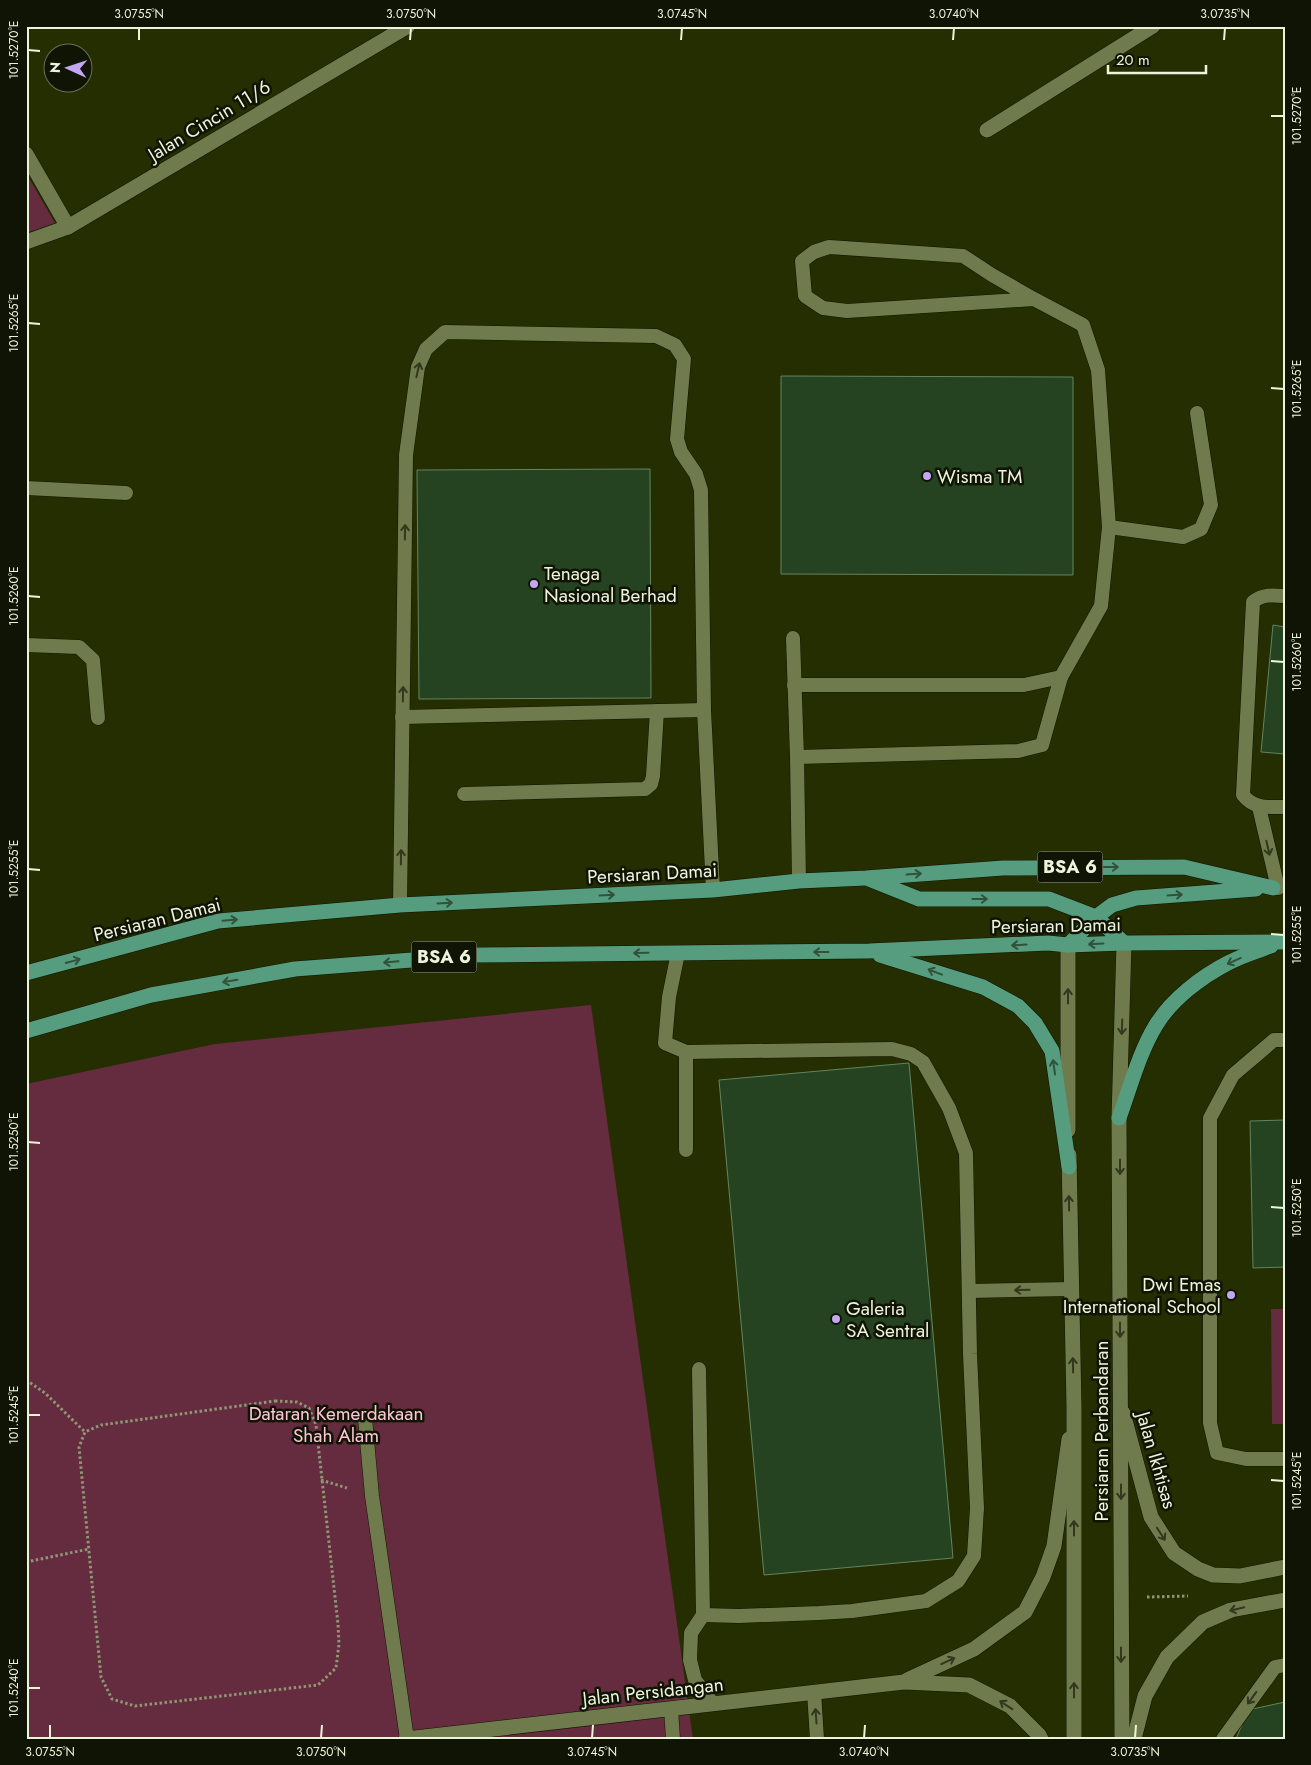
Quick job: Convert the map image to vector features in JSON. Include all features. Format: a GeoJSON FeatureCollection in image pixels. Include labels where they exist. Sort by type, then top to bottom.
{"type":"FeatureCollection","features":[{"type":"Feature","properties":{"kind":"main road","name":"Persiaran Damai"},"geometry":{"type":"LineString","coordinates":[[26,973],[218,921],[400,905],[714,890],[799,881],[1003,868],[1184,867],[1278,888]]}},
{"type":"Feature","properties":{"kind":"main road"},"geometry":{"type":"LineString","coordinates":[[866,878],[919,899],[1049,899],[1096,917],[1124,943]]}},
{"type":"Feature","properties":{"kind":"main road"},"geometry":{"type":"LineString","coordinates":[[1068,945],[1112,904],[1136,898],[1278,888]]}},
{"type":"Feature","properties":{"kind":"main road","name":"Persiaran Damai"},"geometry":{"type":"LineString","coordinates":[[26,1031],[152,995],[294,969],[477,955],[869,951],[1048,943],[1068,945],[1282,942]]}},
{"type":"Feature","properties":{"kind":"main road"},"geometry":{"type":"LineString","coordinates":[[1120,1118],[1143,1052],[1156,1025],[1172,1005],[1194,984],[1229,962],[1282,942]]}},
{"type":"Feature","properties":{"kind":"main road"},"geometry":{"type":"LineString","coordinates":[[869,951],[983,987],[1018,1006],[1035,1023],[1052,1052],[1069,1167]]}},
{"type":"Feature","properties":{"kind":"street","name":"Jalan Cincin 11/6"},"geometry":{"type":"LineString","coordinates":[[26,242],[68,227],[408,26]]}},
{"type":"Feature","properties":{"kind":"street"},"geometry":{"type":"LineString","coordinates":[[987,130],[1153,26]]}},
{"type":"Feature","properties":{"kind":"street"},"geometry":{"type":"LineString","coordinates":[[26,154],[68,227]]}},
{"type":"Feature","properties":{"kind":"street","name":"Persiaran Perbandaran"},"geometry":{"type":"LineString","coordinates":[[1122,1739],[1120,1118],[1124,943]]}},
{"type":"Feature","properties":{"kind":"street","name":"Persiaran Perbandaran"},"geometry":{"type":"LineString","coordinates":[[1068,945],[1069,1167],[1074,1407],[1074,1739]]}},
{"type":"Feature","properties":{"kind":"street","name":"Jalan Ikhtisas"},"geometry":{"type":"LineString","coordinates":[[1121,1404],[1151,1517],[1174,1553],[1198,1569],[1213,1574],[1240,1576],[1285,1568]]}},
{"type":"Feature","properties":{"kind":"street","name":"Jalan Persidangan"},"geometry":{"type":"LineString","coordinates":[[904,1682],[974,1649],[1025,1612],[1043,1577],[1054,1546],[1074,1407]]}},
{"type":"Feature","properties":{"kind":"street"},"geometry":{"type":"LineString","coordinates":[[1134,1739],[1145,1696],[1167,1657],[1203,1622],[1231,1610],[1285,1600]]}},
{"type":"Feature","properties":{"kind":"street","name":"Jalan Persidangan"},"geometry":{"type":"LineString","coordinates":[[407,1739],[904,1682],[969,1684],[1010,1706],[1041,1739]]}},
{"type":"Feature","properties":{"kind":"lane"},"geometry":{"type":"LineString","coordinates":[[797,757],[1018,751],[1042,745],[1061,677],[1101,606],[1109,527],[1098,370],[1084,324],[992,275],[963,256],[829,247],[814,252],[802,261],[805,296],[823,308],[847,311],[1034,298]]}},
{"type":"Feature","properties":{"kind":"lane"},"geometry":{"type":"LineString","coordinates":[[400,905],[406,456],[418,367],[426,348],[445,332],[656,336],[675,345],[684,359],[677,439],[681,452],[696,474],[701,490],[704,710],[714,890]]}},
{"type":"Feature","properties":{"kind":"lane"},"geometry":{"type":"LineString","coordinates":[[1109,527],[1182,537],[1201,529],[1211,505],[1197,414]]}},
{"type":"Feature","properties":{"kind":"lane"},"geometry":{"type":"LineString","coordinates":[[26,488],[126,493]]}},
{"type":"Feature","properties":{"kind":"lane"},"geometry":{"type":"LineString","coordinates":[[1285,596],[1272,595],[1260,597],[1253,602],[1243,795],[1249,803],[1259,807],[1285,807]]}},
{"type":"Feature","properties":{"kind":"lane"},"geometry":{"type":"LineString","coordinates":[[793,638],[799,881]]}},
{"type":"Feature","properties":{"kind":"lane"},"geometry":{"type":"LineString","coordinates":[[26,645],[79,647],[92,660],[98,718]]}},
{"type":"Feature","properties":{"kind":"lane"},"geometry":{"type":"LineString","coordinates":[[794,685],[1024,686],[1061,677]]}},
{"type":"Feature","properties":{"kind":"lane"},"geometry":{"type":"LineString","coordinates":[[402,717],[704,710]]}},
{"type":"Feature","properties":{"kind":"lane"},"geometry":{"type":"LineString","coordinates":[[464,794],[645,790],[651,784],[653,776],[657,711]]}},
{"type":"Feature","properties":{"kind":"lane"},"geometry":{"type":"LineString","coordinates":[[1259,807],[1278,888]]}},
{"type":"Feature","properties":{"kind":"lane"},"geometry":{"type":"LineString","coordinates":[[678,953],[669,997],[665,1043],[686,1052],[892,1049],[911,1054],[923,1062],[949,1108],[966,1153],[970,1354],[977,1508],[974,1556],[958,1581],[926,1601],[852,1611],[740,1616],[703,1615]]}},
{"type":"Feature","properties":{"kind":"lane"},"geometry":{"type":"LineString","coordinates":[[1285,1040],[1274,1040],[1232,1075],[1210,1118],[1210,1423],[1217,1452],[1246,1459],[1285,1458]]}},
{"type":"Feature","properties":{"kind":"lane"},"geometry":{"type":"LineString","coordinates":[[686,1052],[686,1150]]}},
{"type":"Feature","properties":{"kind":"lane"},"geometry":{"type":"LineString","coordinates":[[970,1291],[1071,1289]]}},
{"type":"Feature","properties":{"kind":"lane"},"geometry":{"type":"LineString","coordinates":[[699,1369],[703,1615],[691,1633],[690,1660],[695,1680],[713,1704]]}},
{"type":"Feature","properties":{"kind":"lane"},"geometry":{"type":"LineString","coordinates":[[365,1418],[372,1496],[407,1739]]}},
{"type":"Feature","properties":{"kind":"lane"},"geometry":{"type":"LineString","coordinates":[[1223,1739],[1275,1667],[1285,1665]]}},
{"type":"Feature","properties":{"kind":"lane"},"geometry":{"type":"LineString","coordinates":[[814,1692],[817,1739]]}},
{"type":"Feature","properties":{"kind":"lane"},"geometry":{"type":"LineString","coordinates":[[670,1709],[673,1739]]}},
{"type":"Feature","properties":{"kind":"path"},"geometry":{"type":"LineString","coordinates":[[26,1380],[45,1393],[85,1432]]}},
{"type":"Feature","properties":{"kind":"path"},"geometry":{"type":"LineString","coordinates":[[275,1401],[297,1402],[309,1408],[316,1426],[338,1624],[339,1644],[336,1668],[318,1685],[135,1706],[112,1699],[101,1677],[89,1550],[79,1447],[85,1432],[101,1425],[275,1401]]}},
{"type":"Feature","properties":{"kind":"path"},"geometry":{"type":"LineString","coordinates":[[26,1562],[89,1550]]}},
{"type":"Feature","properties":{"kind":"path"},"geometry":{"type":"LineString","coordinates":[[1121,1598],[1188,1596]]}},
{"type":"Feature","properties":{"kind":"green space"},"geometry":{"type":"Polygon","coordinates":[[[26,173],[55,223],[26,233],[26,173]]]}},
{"type":"Feature","properties":{"kind":"green space","name":"Dataran Kemerdakaan Shah Alam"},"geometry":{"type":"Polygon","coordinates":[[[591,1005],[693,1739],[26,1739],[26,1084],[215,1044],[591,1005]]]}},
{"type":"Feature","properties":{"kind":"green space"},"geometry":{"type":"Polygon","coordinates":[[[1271,1309],[1285,1309],[1285,1424],[1272,1424],[1271,1309]]]}},
{"type":"Feature","properties":{"kind":"building","name":"Wisma TM"},"geometry":{"type":"Polygon","coordinates":[[[781,376],[1073,377],[1073,575],[781,574],[781,376]]]}},
{"type":"Feature","properties":{"kind":"building","name":"Tenaga Nasional Berhad"},"geometry":{"type":"Polygon","coordinates":[[[650,469],[651,698],[419,699],[417,470],[650,469]]]}},
{"type":"Feature","properties":{"kind":"building"},"geometry":{"type":"Polygon","coordinates":[[[1273,625],[1285,627],[1285,754],[1261,752],[1273,625]]]}},
{"type":"Feature","properties":{"kind":"building","name":"Galeria SA Sentral"},"geometry":{"type":"Polygon","coordinates":[[[909,1063],[953,1558],[764,1575],[719,1080],[909,1063]]]}},
{"type":"Feature","properties":{"kind":"building"},"geometry":{"type":"Polygon","coordinates":[[[1285,1120],[1285,1267],[1253,1268],[1250,1121],[1285,1120]]]}},
{"type":"Feature","properties":{"kind":"building"},"geometry":{"type":"Polygon","coordinates":[[[1285,1702],[1285,1739],[1236,1739],[1248,1710],[1285,1702]]]}},
{"type":"Feature","properties":{"kind":"place","name":"Wisma TM"},"geometry":{"type":"Point","coordinates":[927,476]}},
{"type":"Feature","properties":{"kind":"place","name":"Tenaga Nasional Berhad"},"geometry":{"type":"Point","coordinates":[534,584]}},
{"type":"Feature","properties":{"kind":"place","name":"Dwi Emas International School"},"geometry":{"type":"Point","coordinates":[1231,1295]}},
{"type":"Feature","properties":{"kind":"place","name":"Galeria SA Sentral"},"geometry":{"type":"Point","coordinates":[836,1319]}}]}
